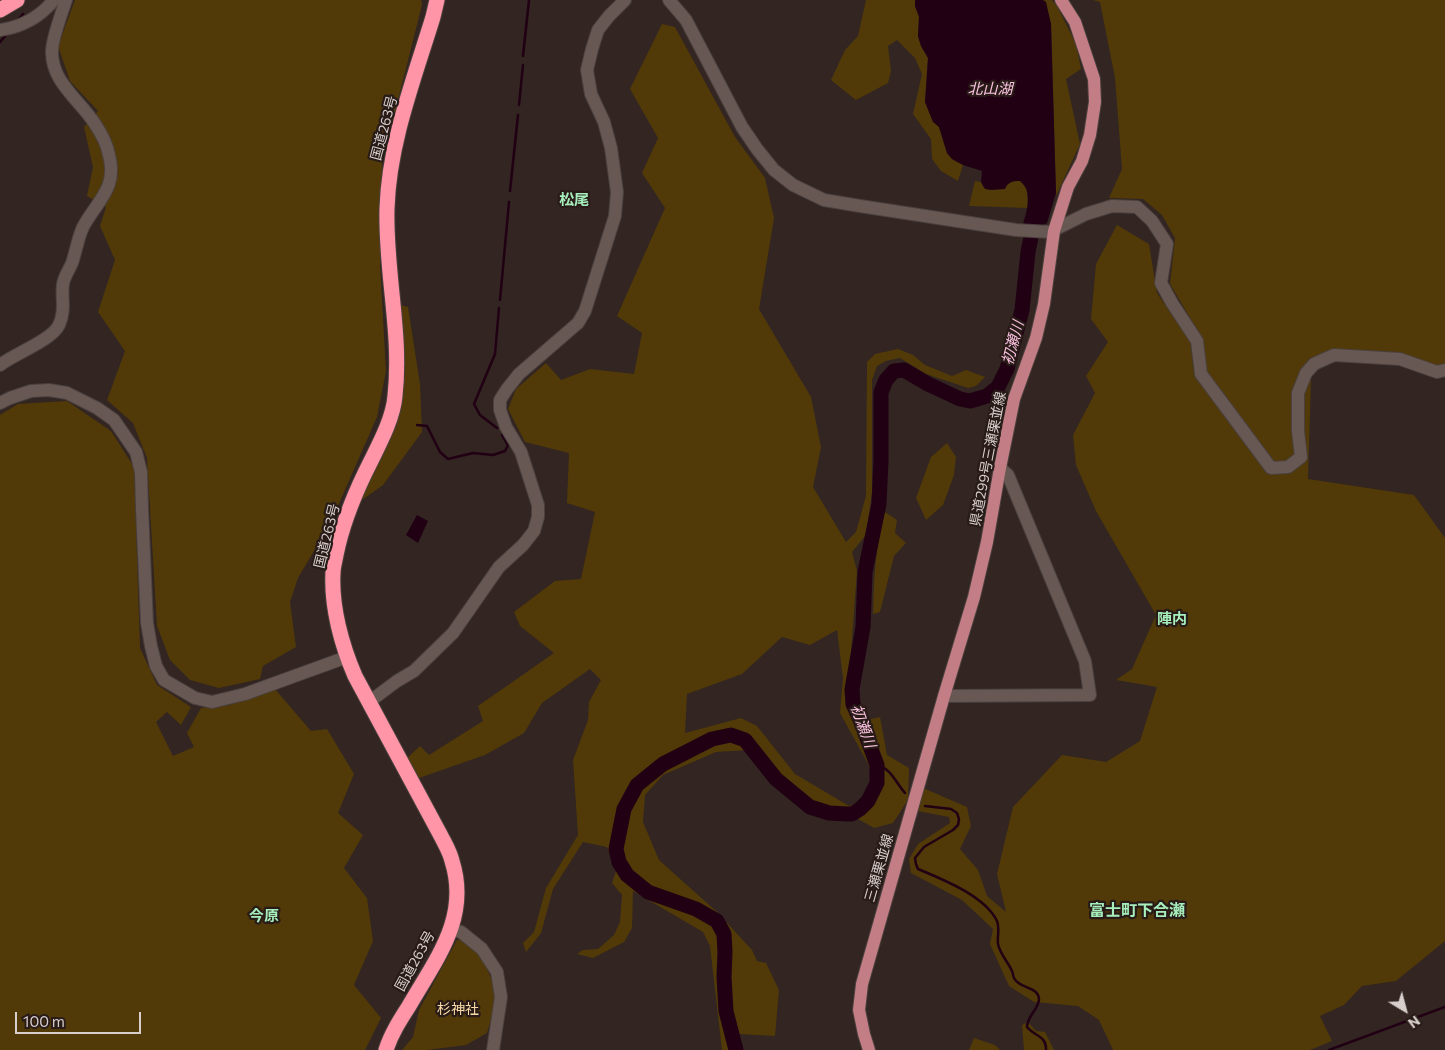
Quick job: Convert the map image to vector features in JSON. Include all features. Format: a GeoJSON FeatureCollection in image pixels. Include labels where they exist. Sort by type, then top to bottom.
{"type":"FeatureCollection","features":[{"type":"Feature","properties":{"kind":"highway"},"geometry":{"type":"LineString","coordinates":[[0,10],[17,0]]}},
{"type":"Feature","properties":{"kind":"highway","name":"国道263号"},"geometry":{"type":"LineString","coordinates":[[386,1050],[396,1026],[444,947],[456,913],[457,886],[452,859],[441,836],[355,676],[347,657],[334,597],[333,573],[339,541],[350,503],[386,431],[395,399],[398,362],[388,244],[387,208],[390,171],[402,120],[437,0]]}},
{"type":"Feature","properties":{"kind":"main road","name":"県道299号三瀬栗並線"},"geometry":{"type":"LineString","coordinates":[[944,696],[974,598],[987,542],[1014,399],[1036,338],[1044,304],[1052,232],[1068,187],[1082,161],[1090,135],[1095,102],[1094,79],[1076,22],[1061,0]]}},
{"type":"Feature","properties":{"kind":"main road","name":"三瀬栗並線"},"geometry":{"type":"LineString","coordinates":[[869,1050],[860,1010],[862,984],[944,696]]}},
{"type":"Feature","properties":{"kind":"street"},"geometry":{"type":"LineString","coordinates":[[2,30],[18,27],[30,21],[46,10],[54,0]]}},
{"type":"Feature","properties":{"kind":"street"},"geometry":{"type":"LineString","coordinates":[[0,365],[43,340],[54,332],[59,325],[64,307],[63,284],[83,228],[106,194],[110,179],[111,166],[105,143],[95,124],[63,86],[53,63],[52,49],[66,0]]}},
{"type":"Feature","properties":{"kind":"street"},"geometry":{"type":"LineString","coordinates":[[369,702],[414,671],[453,633],[499,566],[523,545],[534,531],[538,516],[538,505],[521,452],[506,427],[500,410],[500,400],[507,388],[520,374],[578,323],[585,311],[615,216],[617,192],[611,148],[604,122],[591,94],[587,70],[598,30],[625,0]]}},
{"type":"Feature","properties":{"kind":"street"},"geometry":{"type":"LineString","coordinates":[[669,0],[686,20],[746,134],[774,170],[793,185],[824,200],[1016,230],[1052,232],[1086,214],[1112,206],[1137,207],[1152,221],[1167,244],[1161,283],[1197,341],[1201,374],[1271,468],[1288,467],[1301,457],[1298,431],[1298,393],[1306,373],[1314,364],[1334,355],[1400,359],[1437,372],[1445,370]]}},
{"type":"Feature","properties":{"kind":"street"},"geometry":{"type":"LineString","coordinates":[[0,403],[31,391],[50,390],[67,393],[97,408],[114,420],[136,452],[141,472],[147,623],[156,666],[164,680],[195,698],[212,702],[245,694],[347,657]]}},
{"type":"Feature","properties":{"kind":"street"},"geometry":{"type":"LineString","coordinates":[[944,696],[1090,695],[1085,661],[1008,475],[1000,468]]}},
{"type":"Feature","properties":{"kind":"street"},"geometry":{"type":"LineString","coordinates":[[451,929],[461,932],[482,949],[497,972],[501,998],[493,1050]]}},
{"type":"Feature","properties":{"kind":"green space"},"geometry":{"type":"Polygon","coordinates":[[[75,0],[421,0],[422,5],[382,163],[380,265],[386,371],[377,417],[330,524],[298,578],[290,602],[296,647],[263,666],[260,679],[219,688],[190,680],[170,660],[157,626],[147,458],[133,423],[107,400],[125,351],[98,312],[115,260],[100,226],[106,207],[87,196],[93,167],[84,127],[98,111],[70,81],[58,46],[75,0]]]}},
{"type":"Feature","properties":{"kind":"green space"},"geometry":{"type":"Polygon","coordinates":[[[866,0],[915,0],[919,16],[918,36],[928,58],[925,102],[933,121],[939,127],[947,153],[952,159],[963,165],[958,181],[941,171],[932,159],[931,139],[913,114],[922,74],[915,58],[897,40],[888,46],[891,71],[888,83],[856,100],[831,80],[845,50],[858,36],[866,0]]]}},
{"type":"Feature","properties":{"kind":"green space"},"geometry":{"type":"Polygon","coordinates":[[[1043,0],[1052,0],[1058,8],[1076,44],[1081,69],[1066,79],[1080,144],[1056,196],[1051,24],[1043,0]]]}},
{"type":"Feature","properties":{"kind":"green space"},"geometry":{"type":"Polygon","coordinates":[[[1093,0],[1445,0],[1445,365],[1435,368],[1400,352],[1333,351],[1307,364],[1292,391],[1311,379],[1308,479],[1414,495],[1445,538],[1445,941],[1396,981],[1362,986],[1344,1005],[1320,1016],[1332,1041],[1310,1050],[1113,1050],[1099,1020],[1078,1006],[1034,1002],[1009,986],[990,944],[993,929],[962,900],[911,873],[909,859],[918,844],[950,823],[949,817],[918,811],[923,788],[967,807],[971,826],[960,849],[978,870],[987,896],[1006,912],[997,874],[1013,807],[1062,755],[1106,762],[1140,741],[1157,687],[1116,680],[1132,669],[1156,615],[1096,511],[1076,465],[1073,435],[1095,393],[1086,376],[1108,342],[1091,319],[1096,264],[1117,225],[1149,244],[1157,293],[1190,341],[1194,374],[1230,423],[1207,373],[1202,338],[1170,284],[1175,238],[1162,215],[1143,199],[1109,198],[1122,169],[1115,78],[1100,2],[1093,0]]]}},
{"type":"Feature","properties":{"kind":"green space"},"geometry":{"type":"Polygon","coordinates":[[[662,24],[675,27],[735,137],[765,178],[774,218],[759,309],[811,397],[821,447],[813,487],[846,542],[856,532],[866,496],[867,362],[875,354],[898,349],[913,355],[925,365],[952,376],[966,370],[985,377],[976,386],[968,388],[926,374],[900,358],[886,361],[877,366],[872,380],[872,492],[866,535],[852,552],[857,571],[847,707],[856,722],[880,717],[887,755],[909,768],[908,800],[893,823],[874,828],[853,816],[801,805],[748,750],[716,752],[663,775],[645,795],[643,822],[659,860],[717,912],[752,950],[757,961],[766,963],[779,990],[775,1036],[738,1034],[729,1038],[733,1050],[722,1050],[710,946],[703,932],[633,891],[632,928],[624,942],[593,958],[577,954],[583,950],[598,949],[614,935],[620,922],[622,895],[612,883],[616,871],[607,847],[583,842],[553,889],[541,933],[526,952],[523,943],[534,932],[546,888],[578,835],[573,760],[588,720],[589,702],[601,680],[590,669],[542,703],[524,733],[485,755],[416,779],[406,759],[420,746],[429,755],[483,721],[478,706],[554,653],[520,626],[514,612],[555,581],[581,579],[595,512],[567,503],[569,453],[525,442],[508,409],[516,389],[546,363],[561,380],[590,369],[634,374],[642,333],[617,316],[665,208],[642,173],[658,138],[630,89],[662,24]],[[837,630],[810,645],[782,637],[742,674],[687,694],[685,733],[741,718],[757,726],[795,774],[849,806],[859,802],[870,787],[871,769],[840,713],[843,678],[837,630]]]}},
{"type":"Feature","properties":{"kind":"green space"},"geometry":{"type":"Polygon","coordinates":[[[975,181],[981,182],[983,187],[1020,181],[1027,188],[1028,208],[969,206],[975,181]]]}},
{"type":"Feature","properties":{"kind":"green space"},"geometry":{"type":"Polygon","coordinates":[[[400,305],[408,307],[420,384],[422,432],[383,485],[355,505],[396,427],[403,397],[405,362],[400,305]]]}},
{"type":"Feature","properties":{"kind":"green space"},"geometry":{"type":"Polygon","coordinates":[[[67,401],[111,431],[134,467],[140,648],[157,685],[191,707],[181,725],[167,712],[156,722],[173,756],[194,747],[187,733],[201,708],[230,705],[275,689],[311,731],[327,729],[354,774],[338,813],[363,835],[344,868],[367,898],[373,941],[354,985],[381,1018],[365,1050],[0,1050],[0,415],[18,404],[67,401]]]}},
{"type":"Feature","properties":{"kind":"green space"},"geometry":{"type":"Polygon","coordinates":[[[947,443],[956,457],[954,475],[943,505],[926,520],[916,498],[931,457],[947,443]]]}},
{"type":"Feature","properties":{"kind":"green space"},"geometry":{"type":"Polygon","coordinates":[[[885,512],[897,520],[895,533],[906,543],[894,556],[880,612],[873,614],[877,550],[885,512]]]}},
{"type":"Feature","properties":{"kind":"green space","name":"杉神社"},"geometry":{"type":"Polygon","coordinates":[[[464,939],[482,958],[491,978],[496,1002],[487,1033],[466,1045],[427,1050],[402,1050],[413,1037],[419,1010],[457,940],[464,939]]]}},
{"type":"Feature","properties":{"kind":"green space"},"geometry":{"type":"Polygon","coordinates":[[[1028,1022],[1036,1031],[1045,1032],[1054,1050],[1024,1050],[1022,1025],[1028,1022]]]}},
{"type":"Feature","properties":{"kind":"green space"},"geometry":{"type":"Polygon","coordinates":[[[974,1038],[995,1045],[1000,1050],[969,1050],[974,1038]]]}},
{"type":"Feature","properties":{"kind":"water","name":"北山湖"},"geometry":{"type":"Polygon","coordinates":[[[915,0],[1043,0],[1046,2],[1051,24],[1056,193],[1047,223],[1043,225],[1023,224],[1028,196],[1027,190],[1020,181],[1011,182],[1005,189],[985,189],[981,182],[982,171],[963,165],[952,159],[947,153],[939,127],[933,122],[925,102],[928,58],[918,36],[919,17],[915,0]]]}},
{"type":"Feature","properties":{"kind":"water"},"geometry":{"type":"Polygon","coordinates":[[[417,515],[428,521],[418,543],[406,535],[417,515]]]}},
{"type":"Feature","properties":{"kind":"waterway"},"geometry":{"type":"LineString","coordinates":[[523,56],[529,0]]}},
{"type":"Feature","properties":{"kind":"waterway"},"geometry":{"type":"LineString","coordinates":[[18,20],[23,14]]}},
{"type":"Feature","properties":{"kind":"waterway"},"geometry":{"type":"LineString","coordinates":[[0,42],[7,34]]}},
{"type":"Feature","properties":{"kind":"waterway"},"geometry":{"type":"LineString","coordinates":[[519,105],[523,65]]}},
{"type":"Feature","properties":{"kind":"waterway"},"geometry":{"type":"LineString","coordinates":[[510,191],[518,115]]}},
{"type":"Feature","properties":{"kind":"waterway"},"geometry":{"type":"LineString","coordinates":[[500,300],[509,202]]}},
{"type":"Feature","properties":{"kind":"waterway","name":"初瀬川"},"geometry":{"type":"LineString","coordinates":[[736,1050],[726,1011],[724,934],[717,921],[696,909],[648,892],[627,875],[619,862],[616,849],[624,809],[637,785],[663,764],[712,739],[731,735],[745,740],[776,779],[810,807],[829,813],[852,814],[868,801],[877,783],[877,765],[853,704],[852,689],[863,627],[865,572],[879,504],[881,392],[886,380],[894,371],[904,370],[928,384],[960,399],[970,401],[987,396],[998,387],[1007,369],[1022,310],[1028,252],[1035,218]]}},
{"type":"Feature","properties":{"kind":"waterway"},"geometry":{"type":"LineString","coordinates":[[497,428],[480,415],[474,404],[495,354],[499,308]]}},
{"type":"Feature","properties":{"kind":"waterway"},"geometry":{"type":"LineString","coordinates":[[417,425],[427,426],[440,452],[448,459],[473,453],[493,455],[505,451],[508,445],[502,435]]}},
{"type":"Feature","properties":{"kind":"waterway"},"geometry":{"type":"LineString","coordinates":[[877,765],[890,773],[905,793]]}},
{"type":"Feature","properties":{"kind":"waterway"},"geometry":{"type":"LineString","coordinates":[[925,806],[951,809],[957,813],[959,819],[958,825],[953,830],[924,847],[915,858],[918,869],[962,889],[991,912],[998,924],[999,948],[1016,982],[1038,995],[1037,1006],[1029,1019],[1027,1027],[1042,1039],[1046,1045],[1046,1050]]}},
{"type":"Feature","properties":{"kind":"waterway"},"geometry":{"type":"LineString","coordinates":[[1329,1050],[1445,1007]]}},
{"type":"Feature","properties":{"kind":"district","name":"松尾"},"geometry":{"type":"Point","coordinates":[574,200]}},
{"type":"Feature","properties":{"kind":"district","name":"陣内"},"geometry":{"type":"Point","coordinates":[1172,619]}},
{"type":"Feature","properties":{"kind":"district","name":"富士町下合瀬"},"geometry":{"type":"Point","coordinates":[1137,911]}},
{"type":"Feature","properties":{"kind":"district","name":"今原"},"geometry":{"type":"Point","coordinates":[264,916]}}]}
